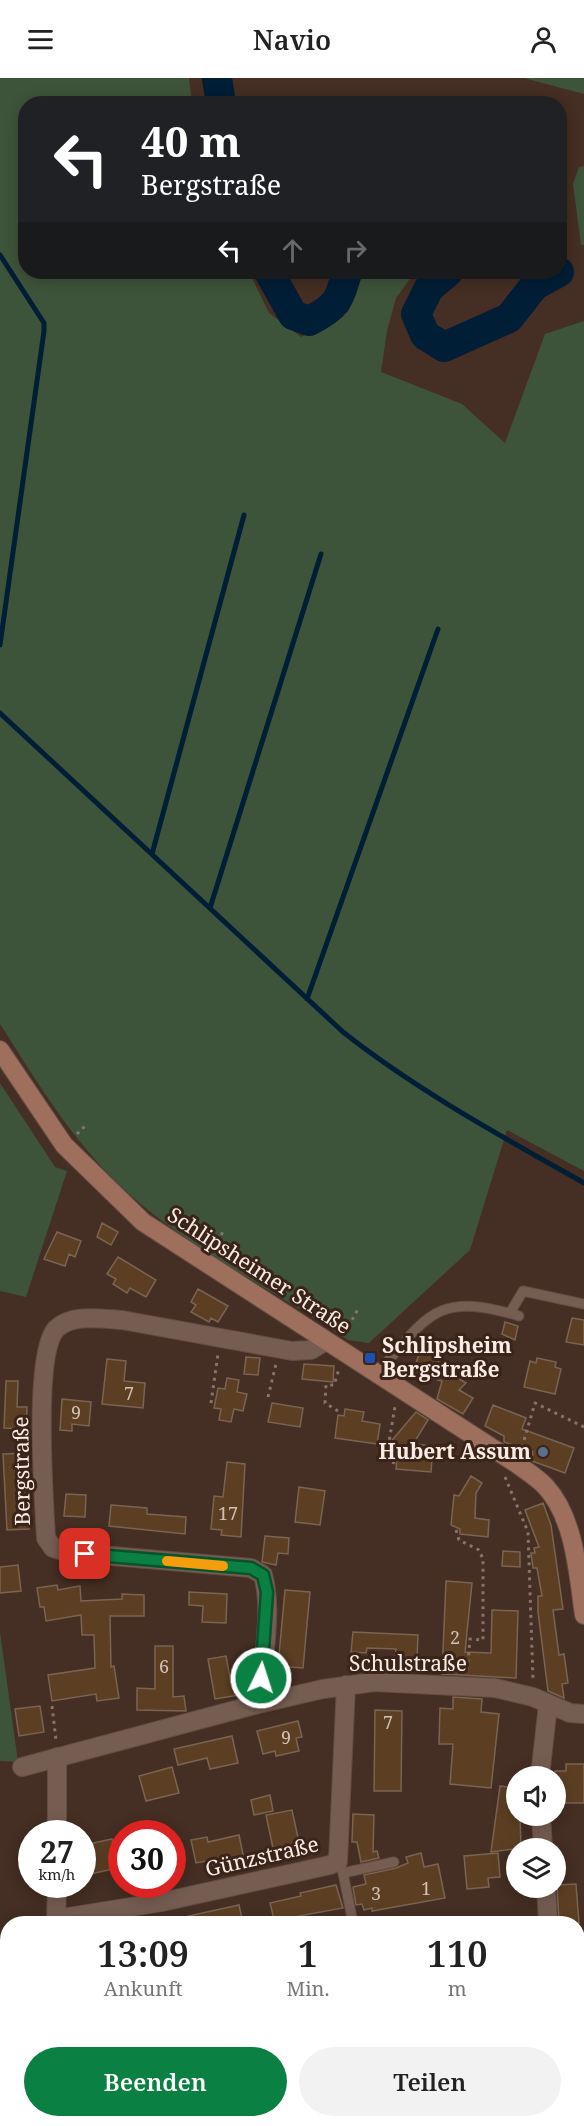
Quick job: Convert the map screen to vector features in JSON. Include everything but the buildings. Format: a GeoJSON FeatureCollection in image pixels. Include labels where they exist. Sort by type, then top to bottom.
{"type":"FeatureCollection","features":[{"type":"Feature","properties":{"kind":"street","name":"Schlipsheimer Straße"},"geometry":{"type":"LineString","coordinates":[[0,1050],[46,1121],[75,1158],[143,1222],[517,1464],[545,1486],[559,1506],[567,1527],[584,1615]]}},
{"type":"Feature","properties":{"kind":"street","name":"Bergstraße"},"geometry":{"type":"LineString","coordinates":[[263,1703],[261,1678],[267,1592],[263,1575],[251,1568],[66,1552],[53,1548],[46,1538],[42,1454],[44,1377],[50,1339],[58,1328],[70,1321],[86,1319],[123,1320],[280,1349],[311,1350],[331,1344]]}},
{"type":"Feature","properties":{"kind":"street","name":"Schulstraße"},"geometry":{"type":"LineString","coordinates":[[22,1767],[263,1703],[346,1685],[374,1682],[495,1688],[541,1701],[570,1713],[584,1713]]}},
{"type":"Feature","properties":{"kind":"street","name":"Günzstraße"},"geometry":{"type":"LineString","coordinates":[[84,1916],[162,1902],[330,1865],[340,1867],[346,1685]]}},
{"type":"Feature","properties":{"kind":"street"},"geometry":{"type":"LineString","coordinates":[[540,1766],[541,1701]]}},
{"type":"Feature","properties":{"kind":"street"},"geometry":{"type":"LineString","coordinates":[[57,1757],[57,1820]]}},
{"type":"Feature","properties":{"kind":"street","name":"Günzstraße"},"geometry":{"type":"LineString","coordinates":[[56,1916],[57,1898]]}},
{"type":"Feature","properties":{"kind":"street"},"geometry":{"type":"LineString","coordinates":[[547,1898],[548,1916]]}},
{"type":"Feature","properties":{"kind":"lane"},"geometry":{"type":"LineString","coordinates":[[377,1374],[421,1324],[435,1313],[451,1307],[487,1306],[515,1315],[523,1291],[584,1304]]}},
{"type":"Feature","properties":{"kind":"lane"},"geometry":{"type":"LineString","coordinates":[[351,1916],[340,1867],[394,1862]]}},
{"type":"Feature","properties":{"kind":"path"},"geometry":{"type":"LineString","coordinates":[[208,1264],[224,1228]]}},
{"type":"Feature","properties":{"kind":"path"},"geometry":{"type":"LineString","coordinates":[[331,1344],[358,1309]]}},
{"type":"Feature","properties":{"kind":"path"},"geometry":{"type":"LineString","coordinates":[[211,1403],[220,1339]]}},
{"type":"Feature","properties":{"kind":"path"},"geometry":{"type":"LineString","coordinates":[[268,1397],[280,1349]]}},
{"type":"Feature","properties":{"kind":"path"},"geometry":{"type":"LineString","coordinates":[[335,1376],[334,1385],[326,1385],[325,1403],[338,1412]]}},
{"type":"Feature","properties":{"kind":"path"},"geometry":{"type":"LineString","coordinates":[[517,1464],[535,1403],[584,1427]]}},
{"type":"Feature","properties":{"kind":"path"},"geometry":{"type":"LineString","coordinates":[[395,1408],[386,1460],[395,1463]]}},
{"type":"Feature","properties":{"kind":"path"},"geometry":{"type":"LineString","coordinates":[[504,1479],[520,1508],[528,1532],[541,1701]]}},
{"type":"Feature","properties":{"kind":"path"},"geometry":{"type":"LineString","coordinates":[[456,1530],[459,1540],[479,1550],[483,1558],[483,1640],[470,1639],[467,1672]]}},
{"type":"Feature","properties":{"kind":"path"},"geometry":{"type":"LineString","coordinates":[[52,1706],[57,1757]]}},
{"type":"Feature","properties":{"kind":"green space"},"geometry":{"type":"Polygon","coordinates":[[[0,78],[189,78],[191,96],[18,96],[18,279],[252,279],[269,313],[301,337],[348,312],[361,279],[410,279],[396,298],[387,331],[381,372],[462,404],[505,443],[545,334],[584,321],[584,1171],[507,1130],[470,1250],[369,1343],[348,1340],[191,1242],[142,1205],[99,1164],[81,1143],[47,1097],[0,1024],[0,78]]]}},
{"type":"Feature","properties":{"kind":"green space"},"geometry":{"type":"Polygon","coordinates":[[[524,78],[584,78],[584,94],[524,78]]]}},
{"type":"Feature","properties":{"kind":"green space"},"geometry":{"type":"Polygon","coordinates":[[[584,166],[584,245],[581,245],[573,184],[579,167],[584,166]]]}},
{"type":"Feature","properties":{"kind":"green space"},"geometry":{"type":"Polygon","coordinates":[[[0,1083],[55,1167],[67,1171],[26,1297],[0,1291],[0,1083]]]}},
{"type":"Feature","properties":{"kind":"green space"},"geometry":{"type":"Polygon","coordinates":[[[0,1632],[18,1762],[0,1761],[0,1632]]]}},
{"type":"Feature","properties":{"kind":"waterway"},"geometry":{"type":"LineString","coordinates":[[217,78],[220,96]]}},
{"type":"Feature","properties":{"kind":"waterway"},"geometry":{"type":"LineString","coordinates":[[0,255],[44,323],[0,645]]}},
{"type":"Feature","properties":{"kind":"waterway"},"geometry":{"type":"LineString","coordinates":[[273,279],[293,315],[309,321],[326,312],[336,302],[345,279]]}},
{"type":"Feature","properties":{"kind":"waterway"},"geometry":{"type":"LineString","coordinates":[[440,279],[429,288],[416,314],[425,335],[444,347],[509,318],[535,285],[546,279]]}},
{"type":"Feature","properties":{"kind":"waterway"},"geometry":{"type":"LineString","coordinates":[[152,854],[244,515]]}},
{"type":"Feature","properties":{"kind":"waterway"},"geometry":{"type":"LineString","coordinates":[[210,908],[321,554]]}},
{"type":"Feature","properties":{"kind":"waterway"},"geometry":{"type":"LineString","coordinates":[[307,999],[438,629]]}},
{"type":"Feature","properties":{"kind":"waterway"},"geometry":{"type":"LineString","coordinates":[[0,713],[343,1032],[371,1054],[430,1093],[584,1183]]}},
{"type":"Feature","properties":{"kind":"slow traffic"},"geometry":{"type":"LineString","coordinates":[[167,1561],[223,1566]]}},
{"type":"Feature","properties":{"kind":"place","name":"Schlipsheim Bergstraße"},"geometry":{"type":"Point","coordinates":[370,1358]}},
{"type":"Feature","properties":{"kind":"place","name":"Hubert Assum"},"geometry":{"type":"Point","coordinates":[543,1452]}},
{"type":"Feature","properties":{"kind":"route"},"geometry":{"type":"LineString","coordinates":[[85,1554],[251,1568],[263,1575],[267,1592],[261,1678]]}}]}
